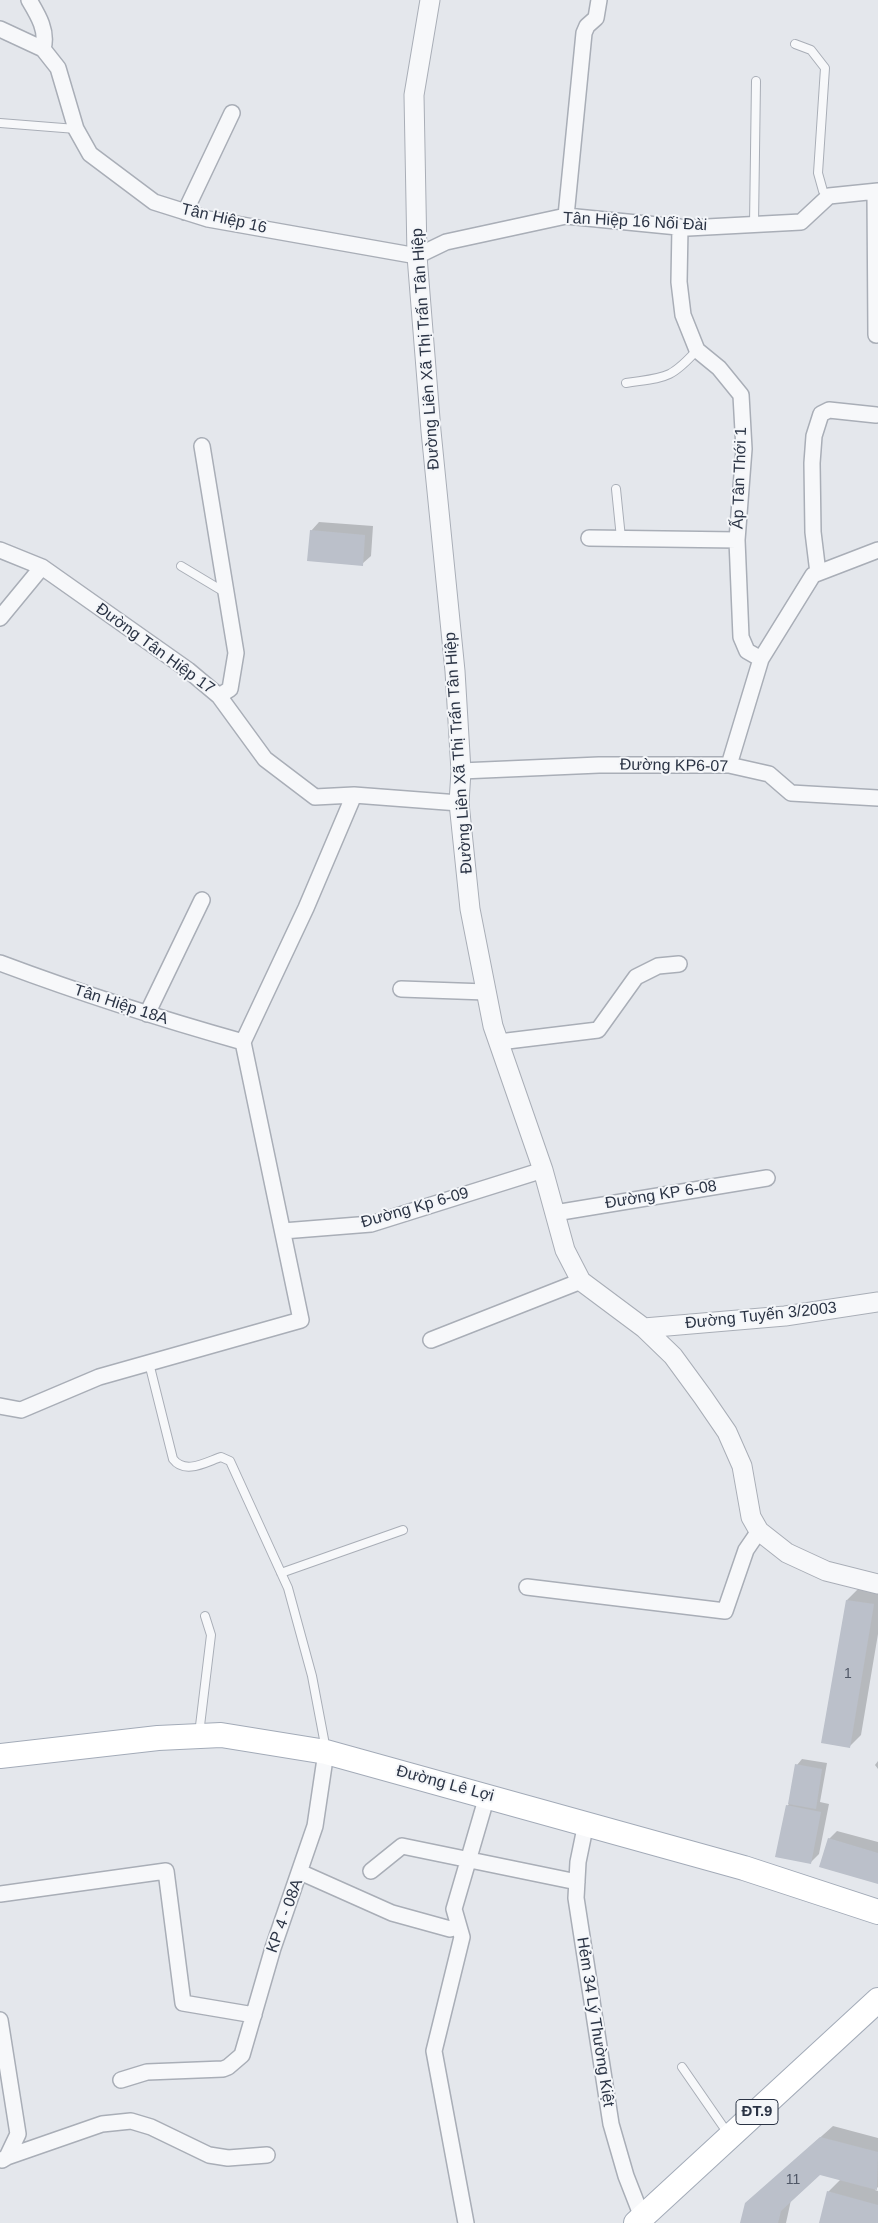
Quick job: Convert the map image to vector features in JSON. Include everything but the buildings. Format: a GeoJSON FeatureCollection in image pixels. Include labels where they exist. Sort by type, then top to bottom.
{"type":"FeatureCollection","features":[{"type":"Feature","properties":{"kind":"main road","name":"Đường Lê Lợi"},"geometry":{"type":"LineString","coordinates":[[0,1756],[158,1738],[221,1735],[326,1752],[744,1868],[878,1912]]}},
{"type":"Feature","properties":{"kind":"main road","name":"ĐT.9"},"geometry":{"type":"LineString","coordinates":[[639,2220],[878,2000]]}},
{"type":"Feature","properties":{"kind":"street"},"geometry":{"type":"LineString","coordinates":[[28,0],[38,14],[42,26],[45,38],[43,49]]}},
{"type":"Feature","properties":{"kind":"street","name":"Đường Liên Xã Thị Trấn Tân Hiệp"},"geometry":{"type":"LineString","coordinates":[[430,0],[414,96],[417,256],[430,431],[455,671],[461,771],[459,803],[470,909],[486,992],[499,1042],[543,1170],[565,1250],[581,1281],[644,1328],[673,1356],[727,1432],[742,1466],[751,1517],[759,1531]]}},
{"type":"Feature","properties":{"kind":"street"},"geometry":{"type":"LineString","coordinates":[[566,216],[584,32],[587,26],[596,18],[599,0]]}},
{"type":"Feature","properties":{"kind":"street","name":"Tân Hiệp 16"},"geometry":{"type":"LineString","coordinates":[[0,28],[43,49],[58,68],[76,129],[90,154],[154,202],[208,219],[417,256]]}},
{"type":"Feature","properties":{"kind":"street"},"geometry":{"type":"LineString","coordinates":[[185,212],[232,113]]}},
{"type":"Feature","properties":{"kind":"street"},"geometry":{"type":"LineString","coordinates":[[829,196],[876,192],[876,334]]}},
{"type":"Feature","properties":{"kind":"street","name":"Tân Hiệp 16 Nối Đài"},"geometry":{"type":"LineString","coordinates":[[417,256],[446,242],[566,216],[680,227],[801,222],[829,196]]}},
{"type":"Feature","properties":{"kind":"street","name":"Ấp Tân Thới 1"},"geometry":{"type":"LineString","coordinates":[[680,227],[679,282],[682,315],[697,350],[719,368],[740,395],[744,449],[737,540],[741,637],[747,651],[761,659]]}},
{"type":"Feature","properties":{"kind":"street"},"geometry":{"type":"LineString","coordinates":[[818,573],[813,532],[812,463],[814,436],[821,414],[829,410],[876,415]]}},
{"type":"Feature","properties":{"kind":"street"},"geometry":{"type":"LineString","coordinates":[[202,446],[236,653],[230,689],[219,696]]}},
{"type":"Feature","properties":{"kind":"street","name":"Ấp Tân Thới 1"},"geometry":{"type":"LineString","coordinates":[[589,538],[737,540]]}},
{"type":"Feature","properties":{"kind":"street","name":"Đường Tân Hiệp 17"},"geometry":{"type":"LineString","coordinates":[[0,550],[42,566],[188,670],[219,696],[265,758],[315,797],[354,795],[459,803]]}},
{"type":"Feature","properties":{"kind":"street"},"geometry":{"type":"LineString","coordinates":[[729,765],[761,659],[813,575],[878,550]]}},
{"type":"Feature","properties":{"kind":"street"},"geometry":{"type":"LineString","coordinates":[[0,618],[42,566]]}},
{"type":"Feature","properties":{"kind":"street","name":"Đường KP6-07"},"geometry":{"type":"LineString","coordinates":[[461,771],[600,765],[729,765],[769,774],[791,794],[878,798]]}},
{"type":"Feature","properties":{"kind":"street"},"geometry":{"type":"LineString","coordinates":[[0,1406],[21,1410],[99,1377],[301,1320],[243,1042],[306,908],[354,795]]}},
{"type":"Feature","properties":{"kind":"street"},"geometry":{"type":"LineString","coordinates":[[147,1014],[202,900]]}},
{"type":"Feature","properties":{"kind":"street","name":"Tân Hiệp 18A"},"geometry":{"type":"LineString","coordinates":[[0,963],[69,989],[243,1042]]}},
{"type":"Feature","properties":{"kind":"street"},"geometry":{"type":"LineString","coordinates":[[499,1042],[598,1030],[636,977],[658,966],[679,964]]}},
{"type":"Feature","properties":{"kind":"street"},"geometry":{"type":"LineString","coordinates":[[401,989],[486,992]]}},
{"type":"Feature","properties":{"kind":"street","name":"Đường Kp 6-09"},"geometry":{"type":"LineString","coordinates":[[283,1231],[371,1224],[543,1170]]}},
{"type":"Feature","properties":{"kind":"street","name":"Đường KP 6-08"},"geometry":{"type":"LineString","coordinates":[[555,1213],[767,1178]]}},
{"type":"Feature","properties":{"kind":"street"},"geometry":{"type":"LineString","coordinates":[[431,1340],[581,1281]]}},
{"type":"Feature","properties":{"kind":"street","name":"Đường Tuyến 3/2003"},"geometry":{"type":"LineString","coordinates":[[644,1328],[785,1316],[878,1302]]}},
{"type":"Feature","properties":{"kind":"street"},"geometry":{"type":"LineString","coordinates":[[527,1587],[725,1611],[746,1550],[759,1531],[787,1552],[826,1571],[878,1584]]}},
{"type":"Feature","properties":{"kind":"street","name":"KP 4 - 08A"},"geometry":{"type":"LineString","coordinates":[[121,2080],[147,2072],[223,2069],[242,2055],[272,1948],[315,1826],[326,1752]]}},
{"type":"Feature","properties":{"kind":"street"},"geometry":{"type":"LineString","coordinates":[[466,2223],[434,2051],[462,1937],[454,1910],[487,1796]]}},
{"type":"Feature","properties":{"kind":"street","name":"Hẻm 34 Lý Thường Kiệt"},"geometry":{"type":"LineString","coordinates":[[586,1823],[578,1862],[576,1898],[611,2124],[639,2220]]}},
{"type":"Feature","properties":{"kind":"street"},"geometry":{"type":"LineString","coordinates":[[371,1870],[402,1846],[577,1882]]}},
{"type":"Feature","properties":{"kind":"street"},"geometry":{"type":"LineString","coordinates":[[0,1894],[166,1871],[183,2003],[254,2015]]}},
{"type":"Feature","properties":{"kind":"street"},"geometry":{"type":"LineString","coordinates":[[300,1872],[392,1913],[450,1929],[458,1924]]}},
{"type":"Feature","properties":{"kind":"street"},"geometry":{"type":"LineString","coordinates":[[0,2020],[18,2134],[4,2159]]}},
{"type":"Feature","properties":{"kind":"street"},"geometry":{"type":"LineString","coordinates":[[4,2159],[102,2124],[131,2121],[152,2126],[209,2155],[228,2158],[267,2155]]}},
{"type":"Feature","properties":{"kind":"lane"},"geometry":{"type":"LineString","coordinates":[[795,44],[811,50],[825,68],[818,173],[824,191],[829,196]]}},
{"type":"Feature","properties":{"kind":"lane"},"geometry":{"type":"LineString","coordinates":[[754,224],[756,81]]}},
{"type":"Feature","properties":{"kind":"lane"},"geometry":{"type":"LineString","coordinates":[[0,123],[76,129]]}},
{"type":"Feature","properties":{"kind":"lane"},"geometry":{"type":"LineString","coordinates":[[626,383],[666,377],[676,372],[697,350]]}},
{"type":"Feature","properties":{"kind":"lane"},"geometry":{"type":"LineString","coordinates":[[616,489],[621,538]]}},
{"type":"Feature","properties":{"kind":"lane"},"geometry":{"type":"LineString","coordinates":[[181,566],[226,593]]}},
{"type":"Feature","properties":{"kind":"lane"},"geometry":{"type":"LineString","coordinates":[[149,1363],[173,1459],[179,1466],[186,1467],[196,1466],[221,1457],[228,1459],[282,1573],[299,1622],[312,1676],[326,1752]]}},
{"type":"Feature","properties":{"kind":"lane"},"geometry":{"type":"LineString","coordinates":[[282,1573],[403,1530]]}},
{"type":"Feature","properties":{"kind":"lane"},"geometry":{"type":"LineString","coordinates":[[199,1736],[210,1635],[206,1616]]}},
{"type":"Feature","properties":{"kind":"lane"},"geometry":{"type":"LineString","coordinates":[[682,2067],[730,2137]]}}]}
